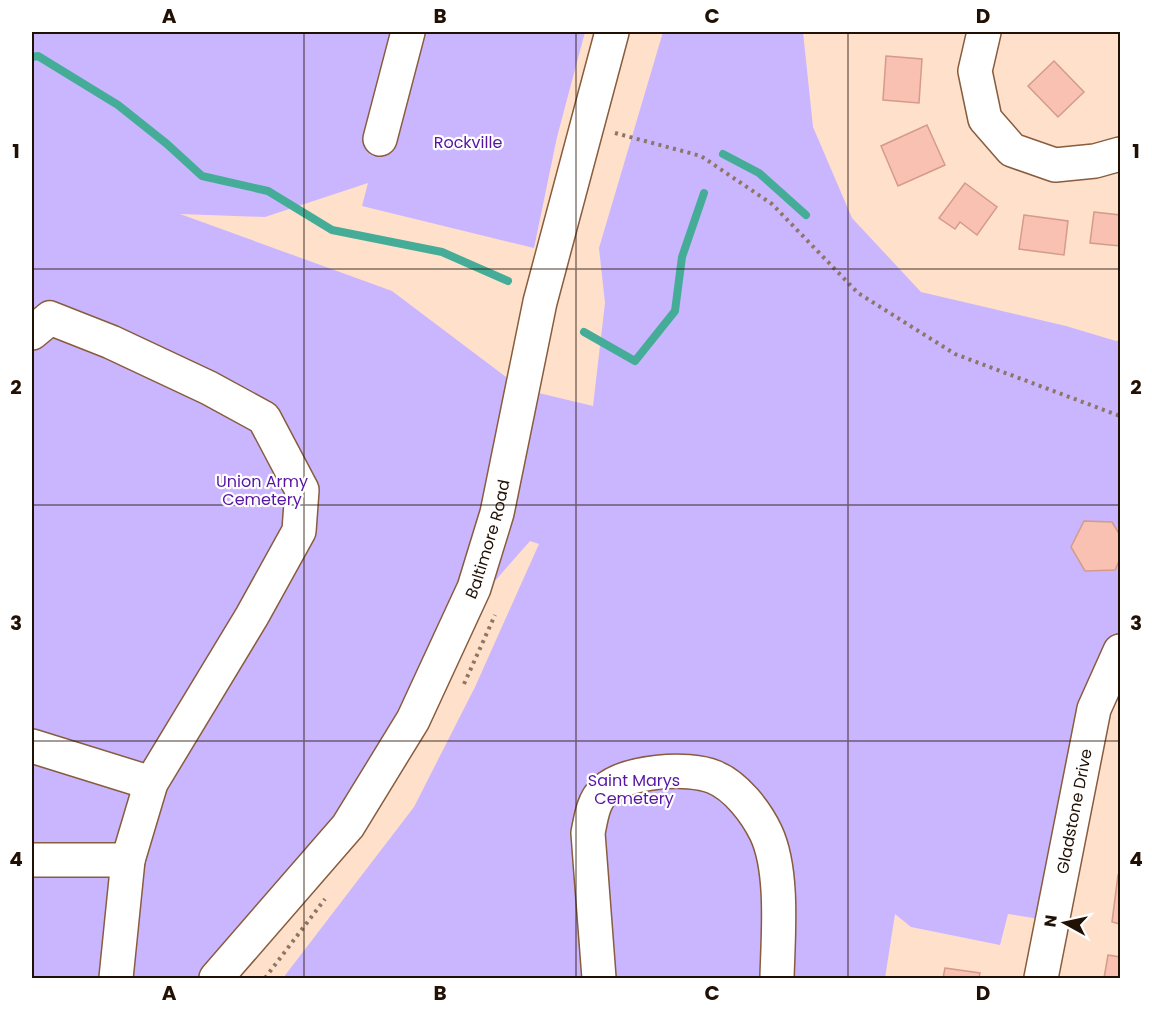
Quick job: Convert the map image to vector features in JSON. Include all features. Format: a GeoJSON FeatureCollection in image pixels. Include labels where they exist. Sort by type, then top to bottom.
{"type":"FeatureCollection","features":[{"type":"Feature","properties":{"kind":"street"},"geometry":{"type":"LineString","coordinates":[[380,139],[408,32]]}},
{"type":"Feature","properties":{"kind":"street","name":"Baltimore Road"},"geometry":{"type":"LineString","coordinates":[[216,978],[348,826],[413,720],[474,588],[497,513],[540,302],[612,32]]}},
{"type":"Feature","properties":{"kind":"street"},"geometry":{"type":"LineString","coordinates":[[984,32],[975,71],[985,119],[1012,150],[1055,165],[1095,161],[1120,154]]}},
{"type":"Feature","properties":{"kind":"street"},"geometry":{"type":"LineString","coordinates":[[32,333],[50,318],[111,342],[209,387],[264,418],[302,490],[299,531],[252,616],[151,783],[128,860],[116,978]]}},
{"type":"Feature","properties":{"kind":"street","name":"Gladstone Drive"},"geometry":{"type":"LineString","coordinates":[[1041,978],[1094,709],[1120,651]]}},
{"type":"Feature","properties":{"kind":"street"},"geometry":{"type":"LineString","coordinates":[[32,746],[151,783]]}},
{"type":"Feature","properties":{"kind":"street"},"geometry":{"type":"LineString","coordinates":[[599,978],[588,833],[592,810],[603,791],[622,778],[664,771],[713,776],[732,790],[752,811],[767,835],[777,878],[777,978]]}},
{"type":"Feature","properties":{"kind":"street"},"geometry":{"type":"LineString","coordinates":[[32,860],[128,860]]}},
{"type":"Feature","properties":{"kind":"path"},"geometry":{"type":"LineString","coordinates":[[613,132],[701,156],[772,204],[858,293],[955,354],[1120,416]]}},
{"type":"Feature","properties":{"kind":"green space"},"geometry":{"type":"Polygon","coordinates":[[[32,32],[585,32],[557,137],[534,248],[362,206],[368,183],[265,217],[180,214],[392,291],[522,389],[593,406],[605,303],[599,248],[663,32],[803,32],[813,127],[852,218],[921,292],[1066,326],[1116,341],[1120,340],[1120,651],[1053,921],[1008,914],[1000,945],[911,927],[895,914],[885,978],[283,978],[414,807],[475,687],[539,544],[530,541],[459,622],[413,720],[216,978],[32,978],[32,32]]]}},
{"type":"Feature","properties":{"kind":"building"},"geometry":{"type":"Polygon","coordinates":[[[886,56],[922,59],[919,103],[883,100],[886,56]]]}},
{"type":"Feature","properties":{"kind":"building"},"geometry":{"type":"Polygon","coordinates":[[[1054,61],[1084,92],[1058,117],[1028,86],[1054,61]]]}},
{"type":"Feature","properties":{"kind":"building"},"geometry":{"type":"Polygon","coordinates":[[[927,125],[945,165],[898,186],[881,146],[927,125]]]}},
{"type":"Feature","properties":{"kind":"building"},"geometry":{"type":"Polygon","coordinates":[[[965,183],[997,207],[977,235],[960,222],[955,229],[939,218],[965,183]]]}},
{"type":"Feature","properties":{"kind":"building"},"geometry":{"type":"Polygon","coordinates":[[[1094,212],[1120,215],[1120,246],[1090,243],[1094,212]]]}},
{"type":"Feature","properties":{"kind":"building"},"geometry":{"type":"Polygon","coordinates":[[[1024,215],[1068,221],[1064,255],[1019,249],[1024,215]]]}},
{"type":"Feature","properties":{"kind":"building"},"geometry":{"type":"Polygon","coordinates":[[[1084,521],[1112,522],[1120,535],[1120,559],[1115,570],[1085,571],[1071,547],[1084,521]]]}},
{"type":"Feature","properties":{"kind":"building"},"geometry":{"type":"Polygon","coordinates":[[[1118,875],[1120,875],[1120,924],[1112,922],[1118,875]]]}},
{"type":"Feature","properties":{"kind":"building"},"geometry":{"type":"Polygon","coordinates":[[[1108,955],[1120,957],[1120,978],[1104,978],[1108,955]]]}},
{"type":"Feature","properties":{"kind":"building"},"geometry":{"type":"Polygon","coordinates":[[[945,968],[980,973],[979,978],[943,978],[945,968]]]}},
{"type":"Feature","properties":{"kind":"waterway"},"geometry":{"type":"LineString","coordinates":[[32,57],[38,56],[118,105],[167,144],[202,176],[268,191],[332,230],[442,252],[508,281]]}},
{"type":"Feature","properties":{"kind":"waterway"},"geometry":{"type":"LineString","coordinates":[[723,154],[759,173],[806,215]]}},
{"type":"Feature","properties":{"kind":"waterway"},"geometry":{"type":"LineString","coordinates":[[584,332],[635,361],[675,311],[682,257],[704,193]]}},
{"type":"Feature","properties":{"kind":"park label","name":"Rockville"},"geometry":{"type":"Point","coordinates":[468,142]}},
{"type":"Feature","properties":{"kind":"park label","name":"Union Army Cemetery"},"geometry":{"type":"Point","coordinates":[262,490]}},
{"type":"Feature","properties":{"kind":"park label","name":"Saint Marys Cemetery"},"geometry":{"type":"Point","coordinates":[634,789]}}]}
